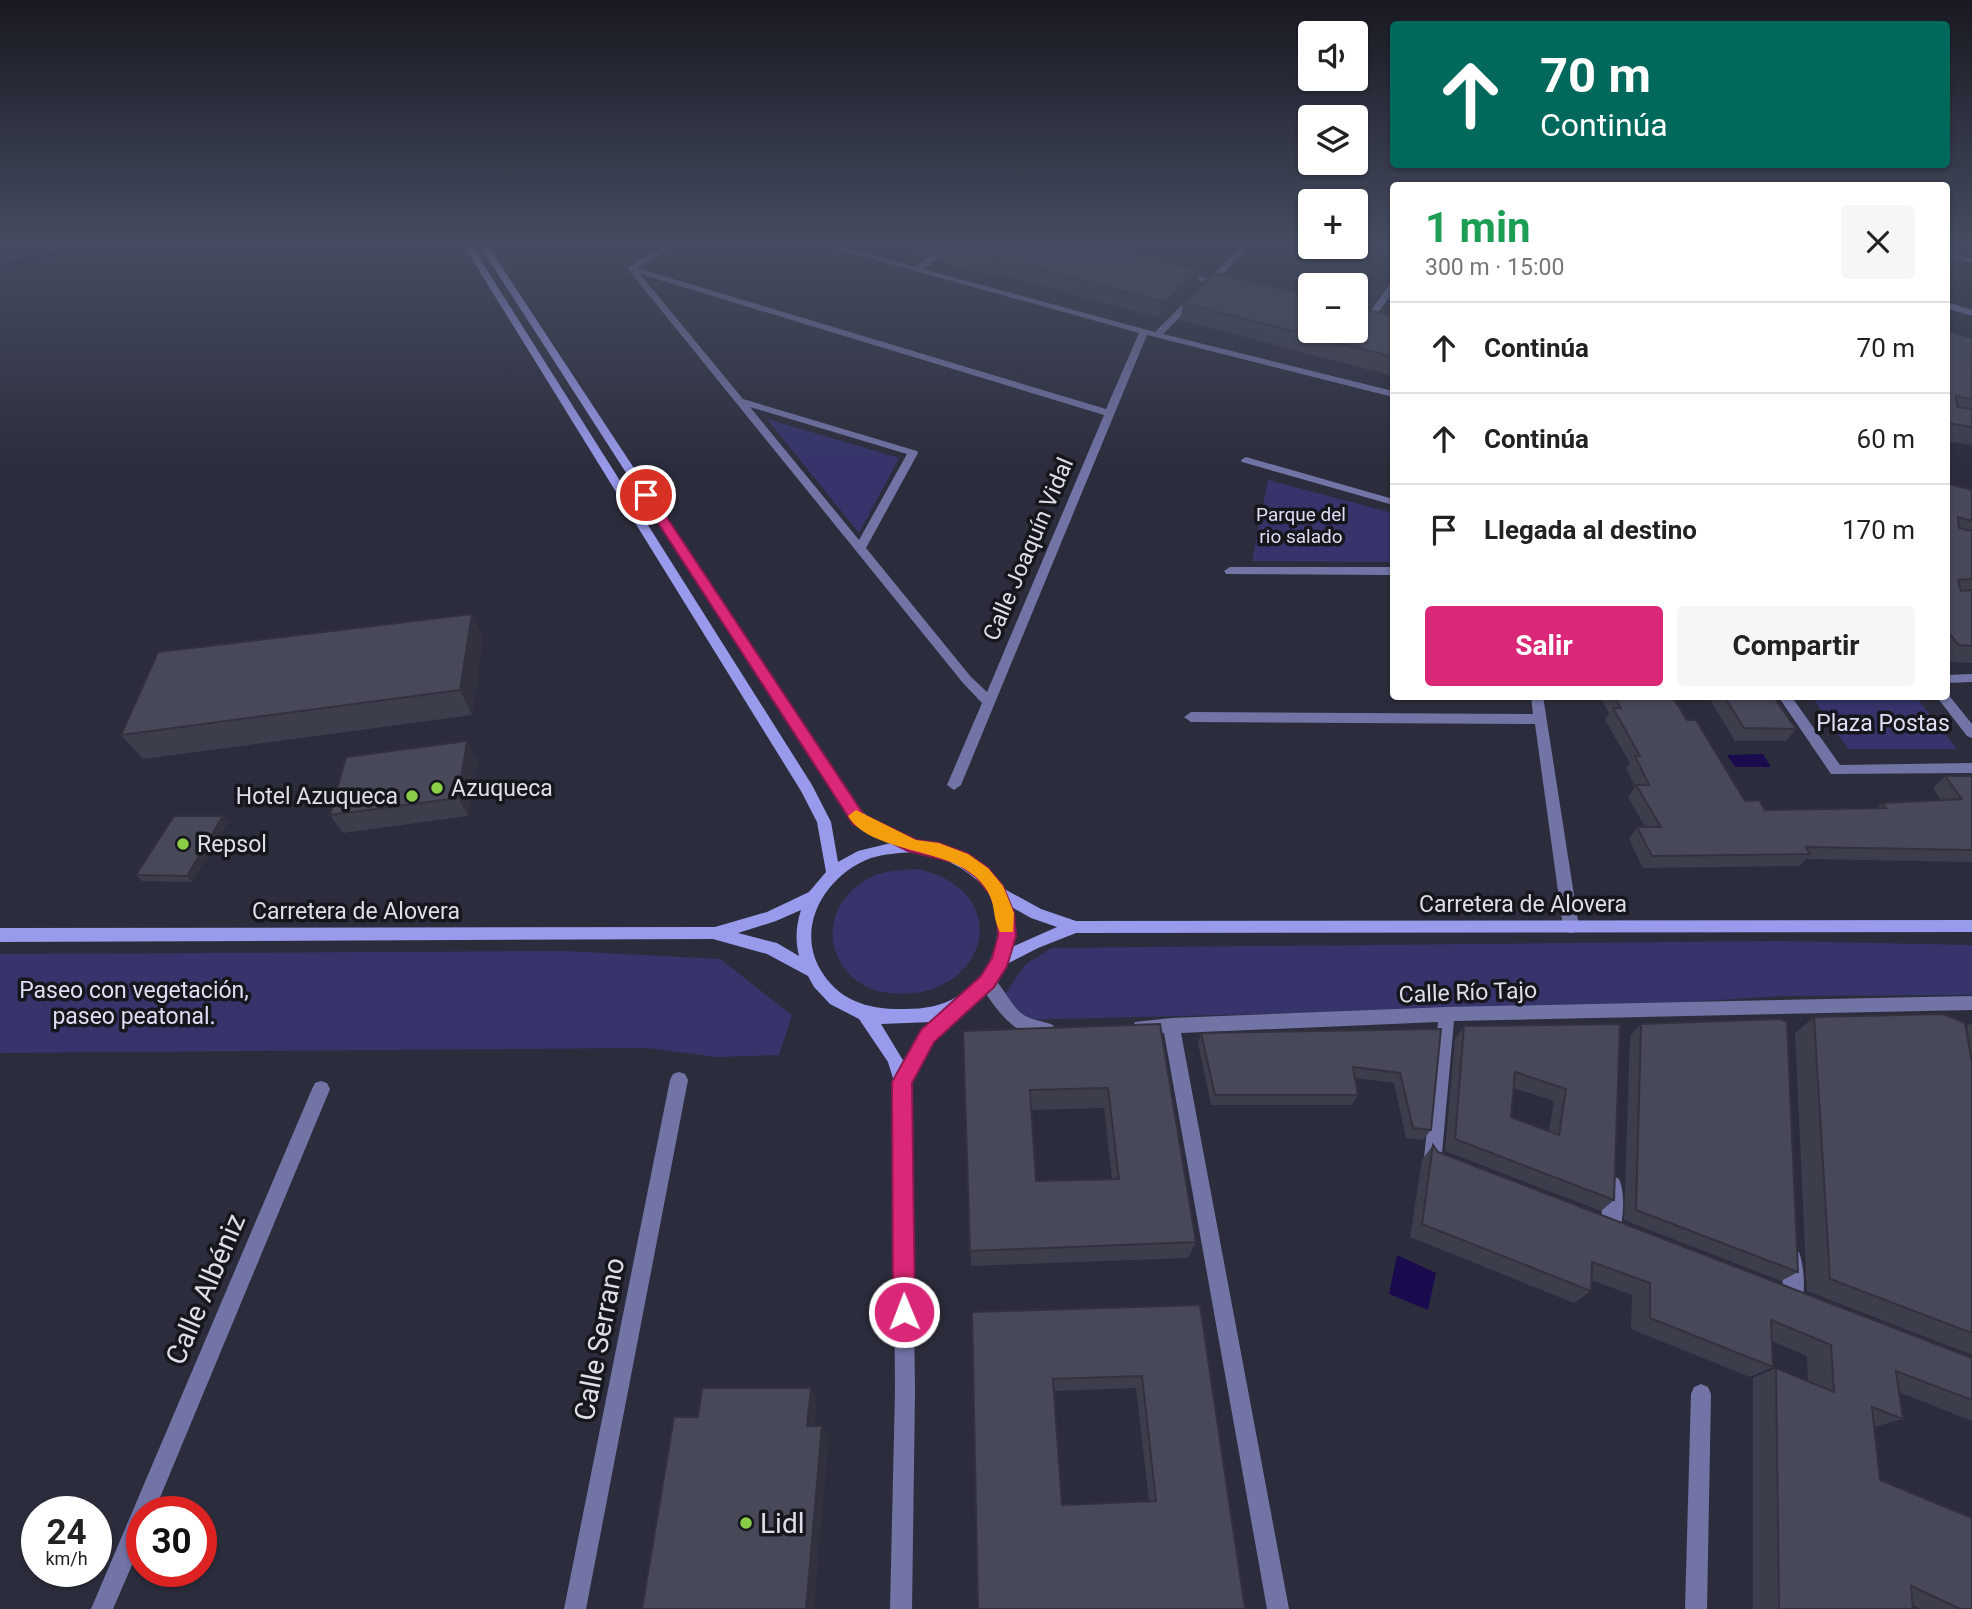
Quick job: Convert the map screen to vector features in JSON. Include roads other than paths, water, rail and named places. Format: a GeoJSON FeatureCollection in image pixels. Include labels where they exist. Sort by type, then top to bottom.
{"type":"FeatureCollection","features":[{"type":"Feature","properties":{"kind":"street"},"geometry":{"type":"LineString","coordinates":[[513,318],[807,789],[824,822],[833,873]]}},
{"type":"Feature","properties":{"kind":"street"},"geometry":{"type":"LineString","coordinates":[[531,318],[851,810],[870,827],[914,846]]}},
{"type":"Feature","properties":{"kind":"street"},"geometry":{"type":"LineString","coordinates":[[672,318],[967,680],[988,701]]}},
{"type":"Feature","properties":{"kind":"street"},"geometry":{"type":"LineString","coordinates":[[796,318],[1108,413]]}},
{"type":"Feature","properties":{"kind":"street"},"geometry":{"type":"LineString","coordinates":[[1097,318],[1390,393]]}},
{"type":"Feature","properties":{"kind":"street"},"geometry":{"type":"LineString","coordinates":[[1159,333],[1174,318]]}},
{"type":"Feature","properties":{"kind":"street"},"geometry":{"type":"LineString","coordinates":[[1369,319],[1381,322]]}},
{"type":"Feature","properties":{"kind":"street","name":"Calle Joaquín Vidal"},"geometry":{"type":"LineString","coordinates":[[954,785],[1144,331]]}},
{"type":"Feature","properties":{"kind":"street"},"geometry":{"type":"LineString","coordinates":[[739,400],[913,453],[860,549]]}},
{"type":"Feature","properties":{"kind":"street"},"geometry":{"type":"LineString","coordinates":[[1246,460],[1390,501]]}},
{"type":"Feature","properties":{"kind":"street"},"geometry":{"type":"LineString","coordinates":[[1230,570],[1390,571]]}},
{"type":"Feature","properties":{"kind":"street"},"geometry":{"type":"LineString","coordinates":[[1950,679],[1972,678]]}},
{"type":"Feature","properties":{"kind":"street"},"geometry":{"type":"LineString","coordinates":[[1538,700],[1572,927]]}},
{"type":"Feature","properties":{"kind":"street"},"geometry":{"type":"LineString","coordinates":[[1787,700],[1836,769],[1972,768]]}},
{"type":"Feature","properties":{"kind":"street"},"geometry":{"type":"LineString","coordinates":[[1945,700],[1972,733]]}},
{"type":"Feature","properties":{"kind":"street"},"geometry":{"type":"LineString","coordinates":[[1191,717],[1540,719]]}},
{"type":"Feature","properties":{"kind":"street"},"geometry":{"type":"LineString","coordinates":[[902,1082],[928,1036],[987,981],[1001,960],[1007,936],[1006,913],[997,891],[982,873],[962,859],[939,850],[914,846],[885,848],[857,858],[833,873],[813,897],[803,921],[802,946],[810,970],[823,989],[841,1004],[865,1014],[899,1019],[934,1015],[966,1000]]}},
{"type":"Feature","properties":{"kind":"street","name":"Carretera de Alovera"},"geometry":{"type":"LineString","coordinates":[[997,891],[1036,914],[1076,927],[1972,926]]}},
{"type":"Feature","properties":{"kind":"street","name":"Carretera de Alovera"},"geometry":{"type":"LineString","coordinates":[[713,933],[763,920],[813,897]]}},
{"type":"Feature","properties":{"kind":"street","name":"Carretera de Alovera"},"geometry":{"type":"LineString","coordinates":[[1001,960],[1033,943],[1076,927]]}},
{"type":"Feature","properties":{"kind":"street","name":"Carretera de Alovera"},"geometry":{"type":"LineString","coordinates":[[0,935],[713,933],[761,944],[810,970]]}},
{"type":"Feature","properties":{"kind":"street"},"geometry":{"type":"LineString","coordinates":[[987,981],[1007,1012],[1031,1030],[1062,1030]]}},
{"type":"Feature","properties":{"kind":"street","name":"Calle Río Tajo"},"geometry":{"type":"LineString","coordinates":[[1130,1027],[1447,1014],[1619,1017],[1948,1010],[1972,1003]]}},
{"type":"Feature","properties":{"kind":"street"},"geometry":{"type":"LineString","coordinates":[[865,1014],[895,1059],[902,1082],[905,1391],[901,1609]]}},
{"type":"Feature","properties":{"kind":"street"},"geometry":{"type":"LineString","coordinates":[[1447,1014],[1433,1158],[1459,1168]]}},
{"type":"Feature","properties":{"kind":"street"},"geometry":{"type":"LineString","coordinates":[[1171,1025],[1278,1609]]}},
{"type":"Feature","properties":{"kind":"street","name":"Calle Serrano"},"geometry":{"type":"LineString","coordinates":[[575,1609],[678,1080]]}},
{"type":"Feature","properties":{"kind":"street","name":"Calle Albéniz"},"geometry":{"type":"LineString","coordinates":[[151,1496],[321,1089]]}},
{"type":"Feature","properties":{"kind":"street"},"geometry":{"type":"LineString","coordinates":[[1612,1226],[1614,1171]]}},
{"type":"Feature","properties":{"kind":"street"},"geometry":{"type":"LineString","coordinates":[[1792,1242],[1794,1297]]}},
{"type":"Feature","properties":{"kind":"street"},"geometry":{"type":"LineString","coordinates":[[1696,1609],[1700,1394]]}},
{"type":"Feature","properties":{"kind":"street","name":"Calle Albéniz"},"geometry":{"type":"LineString","coordinates":[[103,1609],[126,1554]]}},
{"type":"Feature","properties":{"kind":"place","name":"Azuqueca"},"geometry":{"type":"Point","coordinates":[437,788]}},
{"type":"Feature","properties":{"kind":"place","name":"Hotel Azuqueca"},"geometry":{"type":"Point","coordinates":[412,796]}},
{"type":"Feature","properties":{"kind":"place","name":"Repsol"},"geometry":{"type":"Point","coordinates":[183,844]}},
{"type":"Feature","properties":{"kind":"place","name":"Lidl"},"geometry":{"type":"Point","coordinates":[746,1523]}},
{"type":"Feature","properties":{"kind":"park label","name":"Parque del rio salado"},"geometry":{"type":"Point","coordinates":[1301,525]}},
{"type":"Feature","properties":{"kind":"park label","name":"Plaza Postas"},"geometry":{"type":"Point","coordinates":[1883,723]}},
{"type":"Feature","properties":{"kind":"park label","name":"Paseo con vegetación, paseo peatonal."},"geometry":{"type":"Point","coordinates":[134,1003]}}]}
